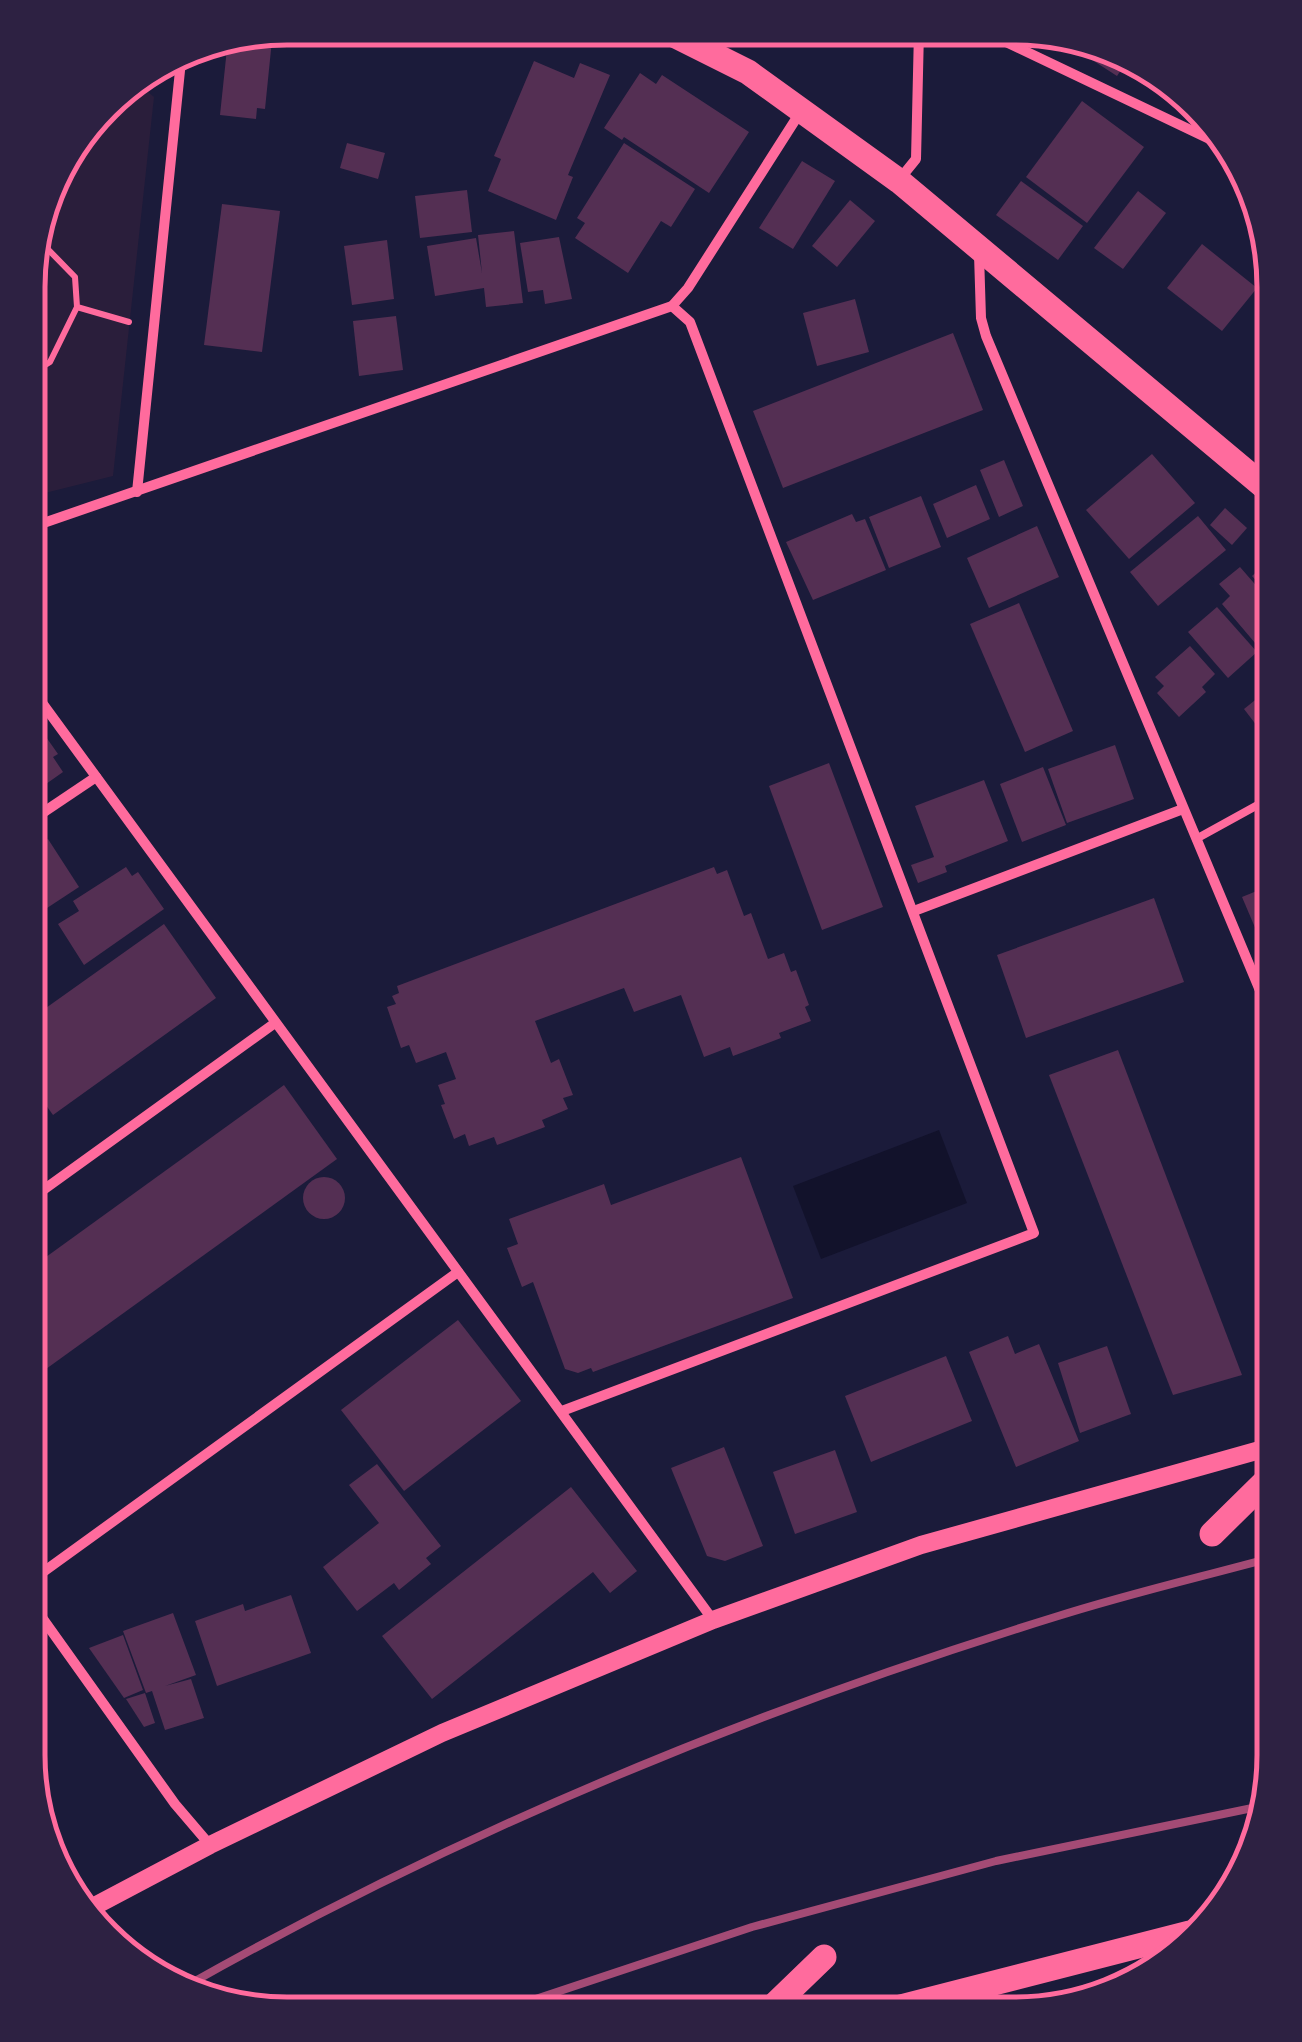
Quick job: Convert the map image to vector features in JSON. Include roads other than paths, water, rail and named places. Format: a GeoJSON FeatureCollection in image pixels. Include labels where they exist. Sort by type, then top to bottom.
{"type":"FeatureCollection","features":[{"type":"Feature","properties":{"kind":"main road"},"geometry":{"type":"LineString","coordinates":[[695,45],[748,72],[899,181],[1257,480]]}},
{"type":"Feature","properties":{"kind":"main road"},"geometry":{"type":"LineString","coordinates":[[1212,1534],[1256,1490]]}},
{"type":"Feature","properties":{"kind":"main road"},"geometry":{"type":"LineString","coordinates":[[939,1997],[1173,1937]]}},
{"type":"Feature","properties":{"kind":"main road"},"geometry":{"type":"LineString","coordinates":[[782,1997],[824,1956]]}},
{"type":"Feature","properties":{"kind":"street"},"geometry":{"type":"LineString","coordinates":[[899,181],[916,159],[920,45]]}},
{"type":"Feature","properties":{"kind":"street"},"geometry":{"type":"LineString","coordinates":[[1013,45],[1203,135]]}},
{"type":"Feature","properties":{"kind":"street"},"geometry":{"type":"LineString","coordinates":[[137,492],[180,70]]}},
{"type":"Feature","properties":{"kind":"street"},"geometry":{"type":"LineString","coordinates":[[45,523],[672,306],[688,288],[802,108]]}},
{"type":"Feature","properties":{"kind":"street"},"geometry":{"type":"LineString","coordinates":[[1191,129],[1194,125]]}},
{"type":"Feature","properties":{"kind":"street"},"geometry":{"type":"LineString","coordinates":[[979,247],[981,318],[986,336],[1257,984]]}},
{"type":"Feature","properties":{"kind":"street"},"geometry":{"type":"LineString","coordinates":[[562,1411],[1034,1233],[690,322],[672,306]]}},
{"type":"Feature","properties":{"kind":"street"},"geometry":{"type":"LineString","coordinates":[[45,707],[713,1620]]}},
{"type":"Feature","properties":{"kind":"street"},"geometry":{"type":"LineString","coordinates":[[45,811],[96,776]]}},
{"type":"Feature","properties":{"kind":"street"},"geometry":{"type":"LineString","coordinates":[[914,912],[1183,809]]}},
{"type":"Feature","properties":{"kind":"street"},"geometry":{"type":"LineString","coordinates":[[45,1189],[275,1023]]}},
{"type":"Feature","properties":{"kind":"street"},"geometry":{"type":"LineString","coordinates":[[45,1571],[458,1272]]}},
{"type":"Feature","properties":{"kind":"street"},"geometry":{"type":"LineString","coordinates":[[97,1905],[210,1845],[442,1733],[713,1620],[921,1545],[1256,1451]]}},
{"type":"Feature","properties":{"kind":"street"},"geometry":{"type":"LineString","coordinates":[[45,1622],[210,1845]]}},
{"type":"Feature","properties":{"kind":"lane"},"geometry":{"type":"LineString","coordinates":[[1196,839],[1257,806]]}},
{"type":"Feature","properties":{"kind":"railway"},"geometry":{"type":"LineString","coordinates":[[197,1980],[397,1875],[721,1733],[1055,1617],[1256,1562]]}},
{"type":"Feature","properties":{"kind":"railway"},"geometry":{"type":"LineString","coordinates":[[542,1997],[752,1927],[996,1861],[1250,1808]]}}]}
